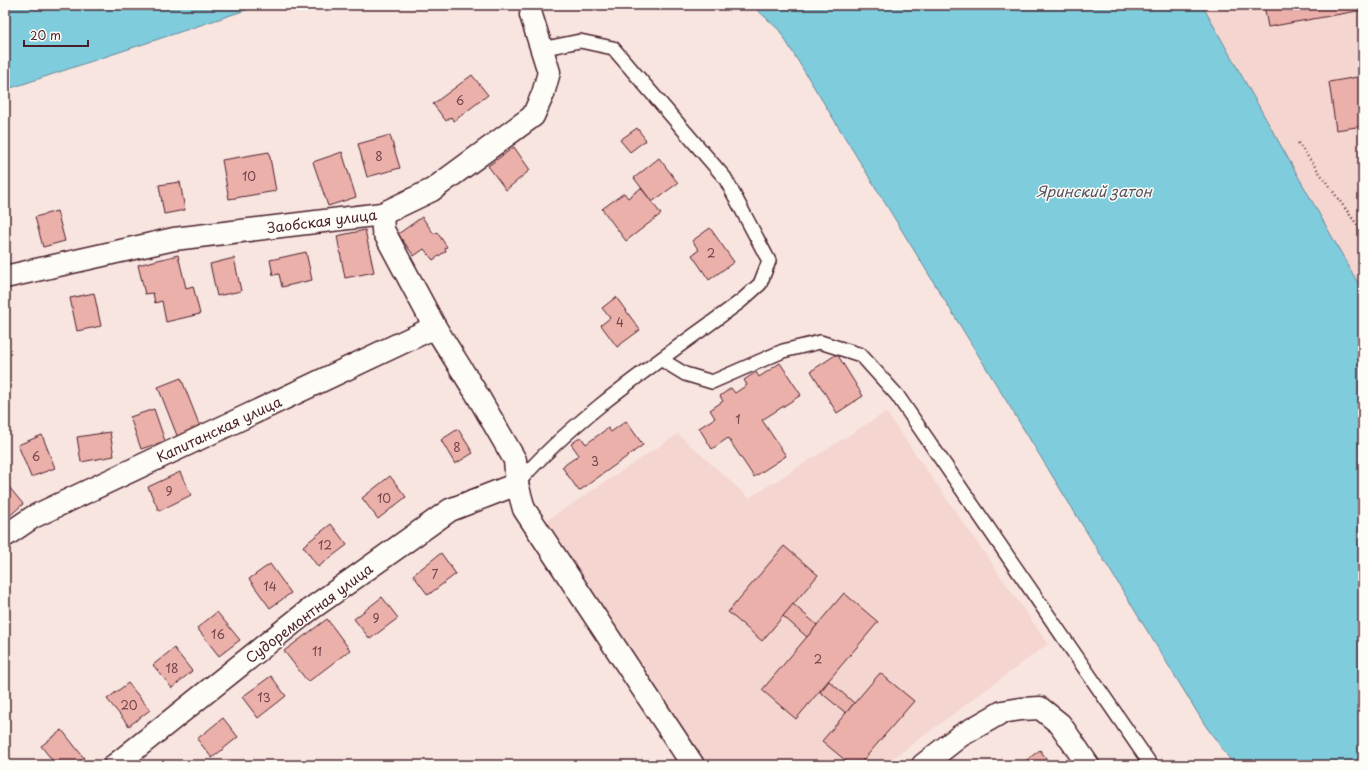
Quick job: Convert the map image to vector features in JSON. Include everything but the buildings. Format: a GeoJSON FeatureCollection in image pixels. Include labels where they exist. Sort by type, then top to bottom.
{"type":"FeatureCollection","features":[{"type":"Feature","properties":{"kind":"street","name":"Заобская улица"},"geometry":{"type":"LineString","coordinates":[[5,277],[174,239],[382,214],[432,190],[533,116],[543,94],[549,72],[531,15]]}},
{"type":"Feature","properties":{"kind":"street"},"geometry":{"type":"LineString","coordinates":[[382,214],[383,230],[435,327],[475,391],[515,460],[517,484],[524,509],[693,765]]}},
{"type":"Feature","properties":{"kind":"street","name":"Капитанская улица"},"geometry":{"type":"LineString","coordinates":[[5,536],[33,517],[435,327]]}},
{"type":"Feature","properties":{"kind":"street","name":"Судоремонтная улица"},"geometry":{"type":"LineString","coordinates":[[115,765],[308,611],[450,510],[517,484]]}},
{"type":"Feature","properties":{"kind":"street"},"geometry":{"type":"LineString","coordinates":[[923,765],[960,736],[1002,712],[1027,708],[1040,708],[1060,724],[1088,765]]}},
{"type":"Feature","properties":{"kind":"lane"},"geometry":{"type":"LineString","coordinates":[[517,484],[534,464],[591,413],[741,301],[760,284],[769,261],[724,178],[613,48],[580,41],[542,49]]}},
{"type":"Feature","properties":{"kind":"lane"},"geometry":{"type":"LineString","coordinates":[[662,360],[685,374],[712,382],[783,351],[820,342],[861,355],[897,395],[1151,765]]}},
{"type":"Feature","properties":{"kind":"path"},"geometry":{"type":"LineString","coordinates":[[1298,143],[1363,234]]}},
{"type":"Feature","properties":{"kind":"shaded area"},"geometry":{"type":"Polygon","coordinates":[[[1202,5],[1363,5],[1363,292],[1202,5]]]}},
{"type":"Feature","properties":{"kind":"shaded area"},"geometry":{"type":"Polygon","coordinates":[[[886,412],[1048,644],[884,765],[704,765],[546,521],[678,434],[749,498],[886,412]]]}},
{"type":"Feature","properties":{"kind":"water"},"geometry":{"type":"Polygon","coordinates":[[[5,5],[261,5],[5,90],[5,5]]]}},
{"type":"Feature","properties":{"kind":"water","name":"Яринский затон"},"geometry":{"type":"Polygon","coordinates":[[[752,5],[1202,5],[1363,292],[1363,765],[1234,765],[1205,725],[779,30],[752,5]]]}}]}
